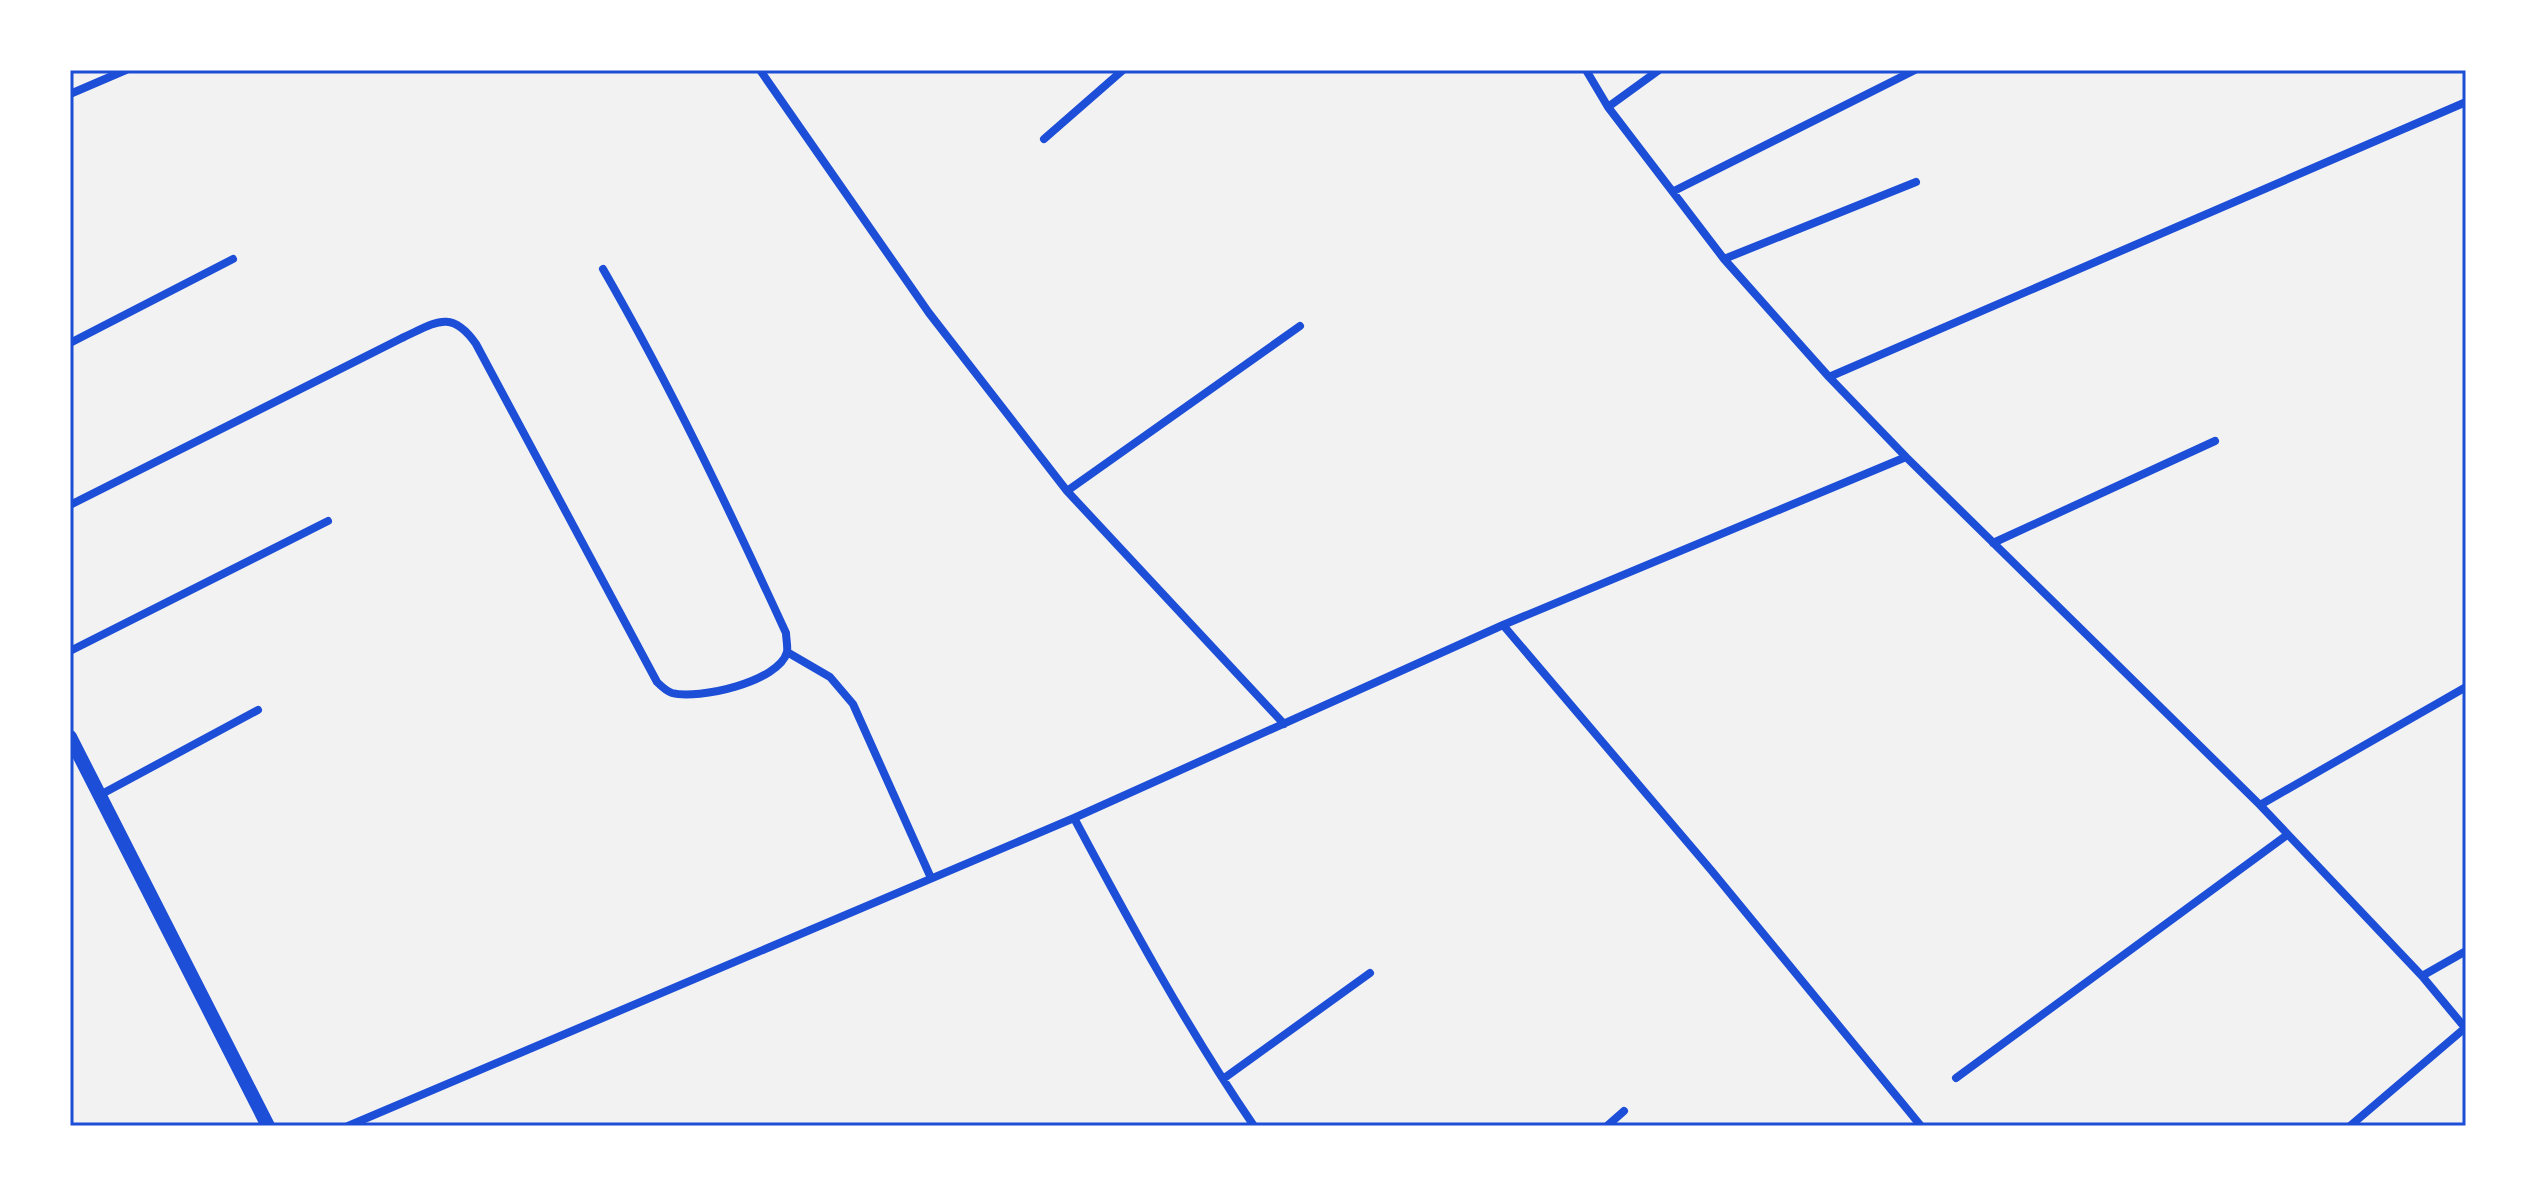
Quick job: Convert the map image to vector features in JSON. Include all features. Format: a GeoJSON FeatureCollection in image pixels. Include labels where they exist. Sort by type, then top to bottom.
{"type":"FeatureCollection","features":[{"type":"Feature","properties":{"kind":"street"},"geometry":{"type":"LineString","coordinates":[[70,94],[126,70]]}},
{"type":"Feature","properties":{"kind":"street"},"geometry":{"type":"LineString","coordinates":[[760,70],[929,313],[1067,491],[1284,724]]}},
{"type":"Feature","properties":{"kind":"street"},"geometry":{"type":"LineString","coordinates":[[1044,139],[1123,70]]}},
{"type":"Feature","properties":{"kind":"street"},"geometry":{"type":"LineString","coordinates":[[1586,70],[1608,107],[1724,259],[1829,377],[1906,457],[2260,805],[2422,976],[2466,1028],[2350,1126]]}},
{"type":"Feature","properties":{"kind":"street"},"geometry":{"type":"LineString","coordinates":[[1608,107],[1659,70]]}},
{"type":"Feature","properties":{"kind":"street"},"geometry":{"type":"LineString","coordinates":[[1674,191],[1915,70]]}},
{"type":"Feature","properties":{"kind":"street"},"geometry":{"type":"LineString","coordinates":[[1829,377],[2466,102]]}},
{"type":"Feature","properties":{"kind":"street"},"geometry":{"type":"LineString","coordinates":[[1724,259],[1916,182]]}},
{"type":"Feature","properties":{"kind":"street"},"geometry":{"type":"LineString","coordinates":[[70,343],[233,259]]}},
{"type":"Feature","properties":{"kind":"street"},"geometry":{"type":"LineString","coordinates":[[70,505],[402,338],[439,321],[454,321],[467,331],[476,344],[657,682],[672,693],[684,694],[735,687],[764,676],[780,663],[787,652],[786,633],[701,452],[647,345],[603,269]]}},
{"type":"Feature","properties":{"kind":"street"},"geometry":{"type":"LineString","coordinates":[[1067,491],[1300,326]]}},
{"type":"Feature","properties":{"kind":"street"},"geometry":{"type":"LineString","coordinates":[[1993,543],[2215,441]]}},
{"type":"Feature","properties":{"kind":"street"},"geometry":{"type":"LineString","coordinates":[[348,1126],[1074,818],[1503,625],[1906,457]]}},
{"type":"Feature","properties":{"kind":"street"},"geometry":{"type":"LineString","coordinates":[[70,651],[328,521]]}},
{"type":"Feature","properties":{"kind":"street"},"geometry":{"type":"LineString","coordinates":[[1503,625],[1711,870],[1921,1126]]}},
{"type":"Feature","properties":{"kind":"street"},"geometry":{"type":"LineString","coordinates":[[787,652],[830,677],[853,704],[931,878]]}},
{"type":"Feature","properties":{"kind":"street"},"geometry":{"type":"LineString","coordinates":[[2260,805],[2466,687]]}},
{"type":"Feature","properties":{"kind":"street"},"geometry":{"type":"LineString","coordinates":[[100,795],[258,710]]}},
{"type":"Feature","properties":{"kind":"street"},"geometry":{"type":"LineString","coordinates":[[70,737],[268,1126]]}},
{"type":"Feature","properties":{"kind":"street"},"geometry":{"type":"LineString","coordinates":[[1074,818],[1132,928],[1254,1126]]}},
{"type":"Feature","properties":{"kind":"street"},"geometry":{"type":"LineString","coordinates":[[1956,1078],[2287,835]]}},
{"type":"Feature","properties":{"kind":"street"},"geometry":{"type":"LineString","coordinates":[[2422,976],[2466,951]]}},
{"type":"Feature","properties":{"kind":"street"},"geometry":{"type":"LineString","coordinates":[[1223,1079],[1370,973]]}},
{"type":"Feature","properties":{"kind":"street"},"geometry":{"type":"LineString","coordinates":[[1607,1126],[1624,1111]]}}]}
